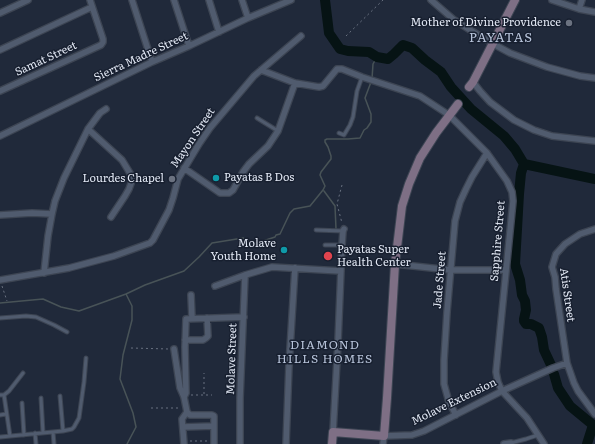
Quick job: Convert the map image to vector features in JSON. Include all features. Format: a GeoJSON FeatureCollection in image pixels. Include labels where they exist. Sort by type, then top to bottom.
{"type":"FeatureCollection","features":[{"type":"Feature","properties":{"kind":"street"},"geometry":{"type":"LineString","coordinates":[[0,12],[28,0]]}},
{"type":"Feature","properties":{"kind":"street"},"geometry":{"type":"LineString","coordinates":[[0,50],[92,7],[90,0]]}},
{"type":"Feature","properties":{"kind":"street"},"geometry":{"type":"LineString","coordinates":[[132,0],[152,62]]}},
{"type":"Feature","properties":{"kind":"street"},"geometry":{"type":"LineString","coordinates":[[174,0],[189,46]]}},
{"type":"Feature","properties":{"kind":"street"},"geometry":{"type":"LineString","coordinates":[[209,0],[219,32]]}},
{"type":"Feature","properties":{"kind":"street"},"geometry":{"type":"LineString","coordinates":[[242,0],[248,18]]}},
{"type":"Feature","properties":{"kind":"street","name":"Sierra Madre Street"},"geometry":{"type":"LineString","coordinates":[[0,136],[152,62],[291,0]]}},
{"type":"Feature","properties":{"kind":"street"},"geometry":{"type":"LineString","coordinates":[[431,0],[453,19],[510,53],[547,67],[580,76],[595,78]]}},
{"type":"Feature","properties":{"kind":"street"},"geometry":{"type":"LineString","coordinates":[[515,0],[471,84],[490,102],[514,120],[534,130],[552,136],[595,142]]}},
{"type":"Feature","properties":{"kind":"street"},"geometry":{"type":"LineString","coordinates":[[552,0],[579,9],[595,12]]}},
{"type":"Feature","properties":{"kind":"street"},"geometry":{"type":"LineString","coordinates":[[579,9],[582,0]]}},
{"type":"Feature","properties":{"kind":"street","name":"Samat Street"},"geometry":{"type":"LineString","coordinates":[[0,91],[101,45],[103,39],[92,7]]}},
{"type":"Feature","properties":{"kind":"street","name":"Mayon Street"},"geometry":{"type":"LineString","coordinates":[[0,280],[69,268],[114,256],[150,243],[169,210],[178,179],[210,128],[254,76],[301,36]]}},
{"type":"Feature","properties":{"kind":"street","name":"Sapphire Street"},"geometry":{"type":"LineString","coordinates":[[295,83],[321,87],[337,69],[342,69],[370,80],[420,96],[449,115],[487,153],[507,181],[512,192],[513,201],[496,372],[502,391]]}},
{"type":"Feature","properties":{"kind":"street"},"geometry":{"type":"LineString","coordinates":[[184,168],[220,193],[229,193],[233,190],[249,164],[268,146],[278,131],[295,83],[261,70]]}},
{"type":"Feature","properties":{"kind":"street"},"geometry":{"type":"LineString","coordinates":[[383,440],[395,264],[402,206],[420,158],[458,104]]}},
{"type":"Feature","properties":{"kind":"street"},"geometry":{"type":"LineString","coordinates":[[44,273],[48,236],[55,201],[64,178],[88,129],[100,113],[106,109]]}},
{"type":"Feature","properties":{"kind":"street"},"geometry":{"type":"LineString","coordinates":[[88,129],[122,160],[133,178],[129,189],[111,217]]}},
{"type":"Feature","properties":{"kind":"street","name":"Jade Street"},"geometry":{"type":"LineString","coordinates":[[456,415],[449,402],[444,384],[444,360],[450,270],[455,221],[460,202],[472,177],[487,153]]}},
{"type":"Feature","properties":{"kind":"street"},"geometry":{"type":"LineString","coordinates":[[0,215],[32,213],[52,214]]}},
{"type":"Feature","properties":{"kind":"street","name":"Atis Street"},"geometry":{"type":"LineString","coordinates":[[595,229],[580,234],[565,244],[556,254],[552,267],[555,277],[567,363],[578,391],[595,414]]}},
{"type":"Feature","properties":{"kind":"street"},"geometry":{"type":"LineString","coordinates":[[332,444],[344,230]]}},
{"type":"Feature","properties":{"kind":"street"},"geometry":{"type":"LineString","coordinates":[[395,264],[450,270],[506,270]]}},
{"type":"Feature","properties":{"kind":"street"},"geometry":{"type":"LineString","coordinates":[[215,286],[272,267],[341,271]]}},
{"type":"Feature","properties":{"kind":"street"},"geometry":{"type":"LineString","coordinates":[[286,444],[295,268]]}},
{"type":"Feature","properties":{"kind":"street","name":"Molave Street"},"geometry":{"type":"LineString","coordinates":[[240,444],[240,398],[245,275]]}},
{"type":"Feature","properties":{"kind":"street"},"geometry":{"type":"LineString","coordinates":[[191,295],[192,318]]}},
{"type":"Feature","properties":{"kind":"street"},"geometry":{"type":"LineString","coordinates":[[184,443],[182,419],[187,412],[185,396],[186,319],[244,317]]}},
{"type":"Feature","properties":{"kind":"street"},"geometry":{"type":"LineString","coordinates":[[185,340],[203,340],[208,336],[207,318]]}},
{"type":"Feature","properties":{"kind":"street"},"geometry":{"type":"LineString","coordinates":[[174,349],[180,388],[185,396]]}},
{"type":"Feature","properties":{"kind":"street","name":"Molave Extension"},"geometry":{"type":"LineString","coordinates":[[333,432],[383,440],[412,435],[424,431],[502,391],[550,369],[567,363]]}},
{"type":"Feature","properties":{"kind":"street"},"geometry":{"type":"LineString","coordinates":[[502,391],[527,418],[544,444]]}},
{"type":"Feature","properties":{"kind":"street"},"geometry":{"type":"LineString","coordinates":[[187,412],[214,416],[214,442]]}},
{"type":"Feature","properties":{"kind":"street"},"geometry":{"type":"LineString","coordinates":[[183,427],[214,426]]}},
{"type":"Feature","properties":{"kind":"street"},"geometry":{"type":"LineString","coordinates":[[504,444],[511,443]]}},
{"type":"Feature","properties":{"kind":"lane"},"geometry":{"type":"LineString","coordinates":[[338,133],[344,135],[350,125],[353,117],[356,91],[362,77]]}},
{"type":"Feature","properties":{"kind":"lane"},"geometry":{"type":"LineString","coordinates":[[257,118],[278,131]]}},
{"type":"Feature","properties":{"kind":"lane"},"geometry":{"type":"LineString","coordinates":[[316,230],[344,230]]}},
{"type":"Feature","properties":{"kind":"lane"},"geometry":{"type":"LineString","coordinates":[[325,244],[342,245]]}},
{"type":"Feature","properties":{"kind":"lane"},"geometry":{"type":"LineString","coordinates":[[0,318],[26,316],[36,317],[67,332]]}},
{"type":"Feature","properties":{"kind":"lane"},"geometry":{"type":"LineString","coordinates":[[0,437],[72,429],[79,418],[86,358]]}},
{"type":"Feature","properties":{"kind":"lane"},"geometry":{"type":"LineString","coordinates":[[10,436],[2,395],[10,390],[23,373]]}},
{"type":"Feature","properties":{"kind":"lane"},"geometry":{"type":"LineString","coordinates":[[60,396],[63,430]]}},
{"type":"Feature","properties":{"kind":"lane"},"geometry":{"type":"LineString","coordinates":[[41,398],[43,433]]}},
{"type":"Feature","properties":{"kind":"lane"},"geometry":{"type":"LineString","coordinates":[[22,403],[24,435]]}},
{"type":"Feature","properties":{"kind":"lane"},"geometry":{"type":"LineString","coordinates":[[0,414],[6,414]]}},
{"type":"Feature","properties":{"kind":"lane"},"geometry":{"type":"LineString","coordinates":[[53,432],[54,444]]}},
{"type":"Feature","properties":{"kind":"lane"},"geometry":{"type":"LineString","coordinates":[[35,433],[36,444]]}},
{"type":"Feature","properties":{"kind":"lane"},"geometry":{"type":"LineString","coordinates":[[511,443],[538,435]]}},
{"type":"Feature","properties":{"kind":"path"},"geometry":{"type":"LineString","coordinates":[[346,36],[383,0]]}},
{"type":"Feature","properties":{"kind":"path"},"geometry":{"type":"LineString","coordinates":[[342,185],[337,204],[344,230]]}},
{"type":"Feature","properties":{"kind":"path"},"geometry":{"type":"LineString","coordinates":[[0,280],[7,301]]}},
{"type":"Feature","properties":{"kind":"path"},"geometry":{"type":"LineString","coordinates":[[131,348],[174,349]]}},
{"type":"Feature","properties":{"kind":"path"},"geometry":{"type":"LineString","coordinates":[[204,373],[204,395]]}},
{"type":"Feature","properties":{"kind":"path"},"geometry":{"type":"LineString","coordinates":[[185,396],[212,395]]}},
{"type":"Feature","properties":{"kind":"path"},"geometry":{"type":"LineString","coordinates":[[151,408],[187,412]]}},
{"type":"Feature","properties":{"kind":"path"},"geometry":{"type":"LineString","coordinates":[[184,443],[214,442]]}},
{"type":"Feature","properties":{"kind":"waterway"},"geometry":{"type":"LineString","coordinates":[[325,0],[329,33],[340,49],[369,52],[377,57],[388,59],[403,45],[412,48],[441,72],[451,87],[471,109],[504,136],[515,149],[524,164],[595,179]]}},
{"type":"Feature","properties":{"kind":"waterway"},"geometry":{"type":"LineString","coordinates":[[372,79],[373,64],[377,57]]}},
{"type":"Feature","properties":{"kind":"waterway"},"geometry":{"type":"LineString","coordinates":[[127,444],[136,427],[133,413],[120,379],[123,355],[132,320],[132,306],[126,294],[145,285],[184,271],[212,243],[243,238],[254,244],[280,234],[290,213],[294,209],[310,206],[325,186],[320,175],[331,159],[325,140],[360,138],[364,130],[371,122],[371,114],[365,98],[371,82]]}},
{"type":"Feature","properties":{"kind":"waterway"},"geometry":{"type":"LineString","coordinates":[[524,164],[521,173],[519,194],[515,264],[520,280],[522,295],[525,301],[526,310],[524,321],[526,324],[531,324],[539,328],[544,350],[551,365]]}},
{"type":"Feature","properties":{"kind":"waterway"},"geometry":{"type":"LineString","coordinates":[[324,191],[335,206],[336,229]]}},
{"type":"Feature","properties":{"kind":"waterway"},"geometry":{"type":"LineString","coordinates":[[0,303],[43,299],[61,307],[79,311],[126,294]]}},
{"type":"Feature","properties":{"kind":"waterway"},"geometry":{"type":"LineString","coordinates":[[554,374],[558,388],[570,406],[595,428]]}},
{"type":"Feature","properties":{"kind":"waterway"},"geometry":{"type":"LineString","coordinates":[[587,444],[593,425]]}},
{"type":"Feature","properties":{"kind":"place","name":"Mother of Divine Providence"},"geometry":{"type":"Point","coordinates":[569,23]}},
{"type":"Feature","properties":{"kind":"place","name":"Payatas B Dos"},"geometry":{"type":"Point","coordinates":[216,178]}},
{"type":"Feature","properties":{"kind":"place","name":"Lourdes Chapel"},"geometry":{"type":"Point","coordinates":[172,179]}},
{"type":"Feature","properties":{"kind":"place","name":"Molave Youth Home"},"geometry":{"type":"Point","coordinates":[284,250]}},
{"type":"Feature","properties":{"kind":"place","name":"Payatas Super Health Center"},"geometry":{"type":"Point","coordinates":[328,256]}},
{"type":"Feature","properties":{"kind":"district","name":"PAYATAS"},"geometry":{"type":"Point","coordinates":[501,38]}},
{"type":"Feature","properties":{"kind":"district","name":"DIAMOND HILLS HOMES"},"geometry":{"type":"Point","coordinates":[325,352]}}]}
